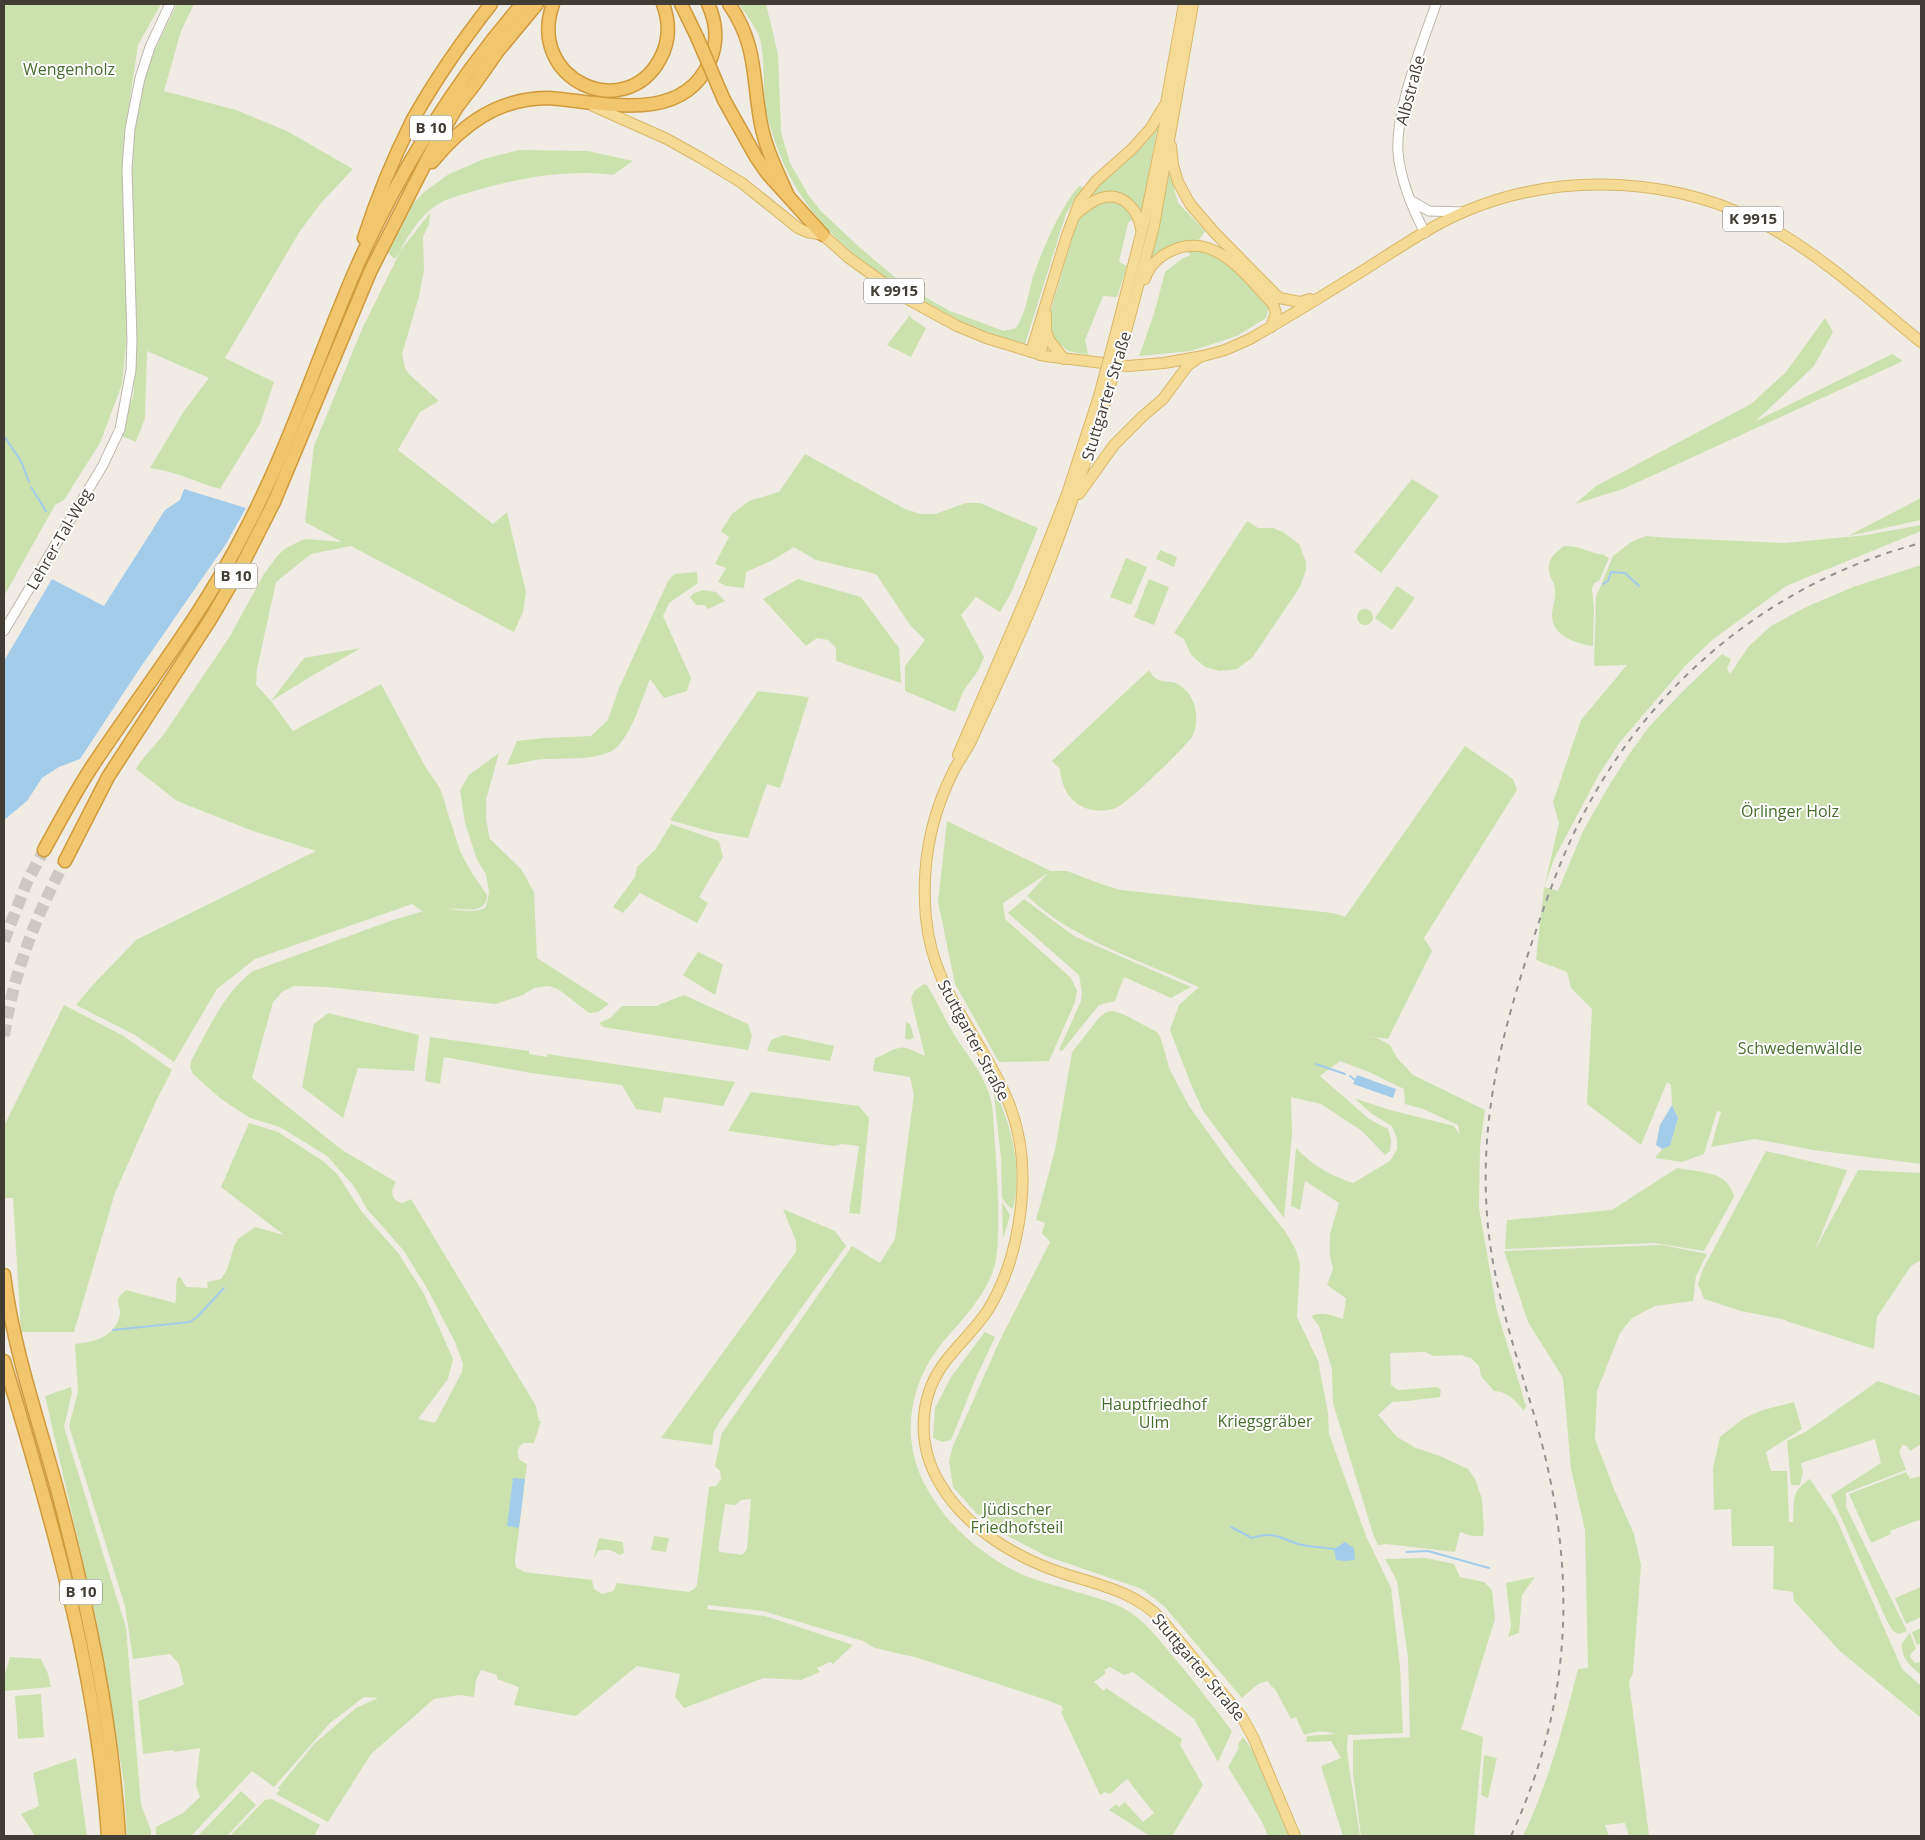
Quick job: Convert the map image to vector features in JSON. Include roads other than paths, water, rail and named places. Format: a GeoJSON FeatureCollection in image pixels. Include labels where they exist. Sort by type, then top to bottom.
{"type":"FeatureCollection","features":[{"type":"Feature","properties":{"kind":"highway"},"geometry":{"type":"LineString","coordinates":[[358,265],[363,240],[374,207],[412,122],[454,53],[491,4]]}},
{"type":"Feature","properties":{"kind":"highway","name":"B 10"},"geometry":{"type":"LineString","coordinates":[[44,850],[92,767],[198,613],[231,559],[280,459],[358,265],[406,169],[448,100],[488,44],[522,4]]}},
{"type":"Feature","properties":{"kind":"highway","name":"B 10"},"geometry":{"type":"LineString","coordinates":[[65,861],[108,777],[210,620],[241,568],[277,495],[370,272],[434,146],[458,107],[498,52],[537,4]]}},
{"type":"Feature","properties":{"kind":"highway"},"geometry":{"type":"LineString","coordinates":[[553,4],[548,24],[548,37],[556,62],[564,71],[584,85],[606,90],[629,87],[650,74],[658,63],[664,52],[668,34],[667,15],[663,4]]}},
{"type":"Feature","properties":{"kind":"highway","name":"K 9915"},"geometry":{"type":"LineString","coordinates":[[681,4],[724,100],[756,157],[767,173],[823,235]]}},
{"type":"Feature","properties":{"kind":"highway"},"geometry":{"type":"LineString","coordinates":[[414,184],[447,144],[464,128],[481,116],[508,104],[535,98],[581,100],[629,106],[656,104],[670,100],[695,84],[705,72],[713,52],[716,29],[713,13],[708,4]]}},
{"type":"Feature","properties":{"kind":"highway","name":"K 9915"},"geometry":{"type":"LineString","coordinates":[[729,4],[744,27],[752,56],[761,124],[767,146],[788,196]]}},
{"type":"Feature","properties":{"kind":"highway","name":"B 10"},"geometry":{"type":"LineString","coordinates":[[4,1276],[11,1320],[58,1491],[93,1641],[115,1786],[119,1836]]}},
{"type":"Feature","properties":{"kind":"highway","name":"B 10"},"geometry":{"type":"LineString","coordinates":[[4,1361],[46,1500],[81,1645],[92,1706],[108,1836]]}},
{"type":"Feature","properties":{"kind":"main road","name":"Stuttgarter Straße"},"geometry":{"type":"LineString","coordinates":[[1119,339],[1141,230],[1146,215],[1184,4]]}},
{"type":"Feature","properties":{"kind":"main road","name":"Stuttgarter Straße"},"geometry":{"type":"LineString","coordinates":[[955,768],[970,745],[1035,600],[1070,507],[1154,226],[1193,4]]}},
{"type":"Feature","properties":{"kind":"main road"},"geometry":{"type":"LineString","coordinates":[[581,100],[667,139],[727,174],[798,228],[823,235]]}},
{"type":"Feature","properties":{"kind":"main road"},"geometry":{"type":"LineString","coordinates":[[1036,353],[1046,310],[1074,215],[1088,190],[1150,130],[1166,103]]}},
{"type":"Feature","properties":{"kind":"main road"},"geometry":{"type":"LineString","coordinates":[[1170,127],[1173,165],[1178,182],[1187,199],[1215,233],[1279,298],[1291,315]]}},
{"type":"Feature","properties":{"kind":"main road","name":"K 9915"},"geometry":{"type":"LineString","coordinates":[[823,235],[876,278],[928,311],[986,338],[1064,359],[1128,366],[1164,363],[1203,356],[1225,350],[1250,339],[1425,233],[1464,212],[1519,194],[1549,188],[1588,184],[1648,187],[1718,204],[1773,229],[1834,270],[1921,342]]}},
{"type":"Feature","properties":{"kind":"main road"},"geometry":{"type":"LineString","coordinates":[[1074,215],[1100,198],[1109,196],[1118,198],[1135,210],[1140,219],[1141,230]]}},
{"type":"Feature","properties":{"kind":"main road"},"geometry":{"type":"LineString","coordinates":[[1119,339],[1148,271],[1164,254],[1192,245],[1217,251],[1228,257],[1273,304],[1276,313],[1271,327]]}},
{"type":"Feature","properties":{"kind":"main road"},"geometry":{"type":"LineString","coordinates":[[1279,298],[1300,302],[1321,297]]}},
{"type":"Feature","properties":{"kind":"main road"},"geometry":{"type":"LineString","coordinates":[[1046,310],[1046,332],[1050,341],[1064,359]]}},
{"type":"Feature","properties":{"kind":"main road"},"geometry":{"type":"LineString","coordinates":[[1036,353],[1046,332]]}},
{"type":"Feature","properties":{"kind":"main road"},"geometry":{"type":"LineString","coordinates":[[1070,507],[1102,458],[1172,388],[1188,365],[1203,356]]}},
{"type":"Feature","properties":{"kind":"main road","name":"Stuttgarter Straße"},"geometry":{"type":"LineString","coordinates":[[1103,396],[1030,588],[962,743],[955,768],[936,812],[928,843],[925,888],[928,929],[933,956],[942,981],[993,1071],[1011,1108],[1021,1150],[1023,1185],[1017,1236],[1003,1281],[986,1313],[944,1363],[930,1390],[924,1418],[924,1437],[927,1454],[938,1481],[950,1500],[965,1516],[990,1536],[1009,1549],[1039,1564],[1125,1593],[1155,1613],[1242,1717],[1254,1739],[1296,1836]]}},
{"type":"Feature","properties":{"kind":"street","name":"Lehrer-Tal-Weg"},"geometry":{"type":"LineString","coordinates":[[4,630],[26,596],[112,447],[120,429],[131,370],[132,340],[127,168],[130,129],[150,47],[170,4]]}},
{"type":"Feature","properties":{"kind":"street","name":"Albstraße"},"geometry":{"type":"LineString","coordinates":[[1425,233],[1404,185],[1398,156],[1399,128],[1403,107],[1436,4]]}},
{"type":"Feature","properties":{"kind":"street"},"geometry":{"type":"LineString","coordinates":[[1410,200],[1429,211],[1464,212]]}},
{"type":"Feature","properties":{"kind":"water"},"geometry":{"type":"Polygon","coordinates":[[[184,489],[246,508],[226,544],[80,759],[59,767],[42,778],[27,801],[4,820],[4,661],[52,579],[104,606],[165,510],[180,500],[184,489]]]}},
{"type":"Feature","properties":{"kind":"water"},"geometry":{"type":"Polygon","coordinates":[[[1357,1075],[1396,1089],[1393,1098],[1353,1084],[1357,1075]]]}},
{"type":"Feature","properties":{"kind":"water"},"geometry":{"type":"Polygon","coordinates":[[[1672,1105],[1678,1118],[1670,1146],[1662,1149],[1656,1145],[1660,1125],[1672,1105]]]}},
{"type":"Feature","properties":{"kind":"water"},"geometry":{"type":"Polygon","coordinates":[[[513,1478],[525,1479],[519,1528],[507,1526],[513,1478]]]}},
{"type":"Feature","properties":{"kind":"water"},"geometry":{"type":"Polygon","coordinates":[[[1345,1542],[1354,1548],[1355,1560],[1336,1560],[1334,1549],[1345,1542]]]}},
{"type":"Feature","properties":{"kind":"waterway"},"geometry":{"type":"LineString","coordinates":[[4,436],[21,461],[29,482]]}},
{"type":"Feature","properties":{"kind":"waterway"},"geometry":{"type":"LineString","coordinates":[[31,487],[46,511]]}},
{"type":"Feature","properties":{"kind":"waterway"},"geometry":{"type":"LineString","coordinates":[[1603,584],[1608,581],[1611,572],[1625,573],[1639,586]]}},
{"type":"Feature","properties":{"kind":"waterway"},"geometry":{"type":"LineString","coordinates":[[1316,1064],[1345,1074]]}},
{"type":"Feature","properties":{"kind":"waterway"},"geometry":{"type":"LineString","coordinates":[[1350,1076],[1356,1081]]}},
{"type":"Feature","properties":{"kind":"waterway"},"geometry":{"type":"LineString","coordinates":[[113,1330],[190,1322],[224,1288]]}},
{"type":"Feature","properties":{"kind":"waterway"},"geometry":{"type":"LineString","coordinates":[[1231,1527],[1252,1538],[1271,1535],[1302,1545],[1334,1549]]}},
{"type":"Feature","properties":{"kind":"waterway"},"geometry":{"type":"LineString","coordinates":[[1407,1552],[1428,1551],[1489,1568]]}},
{"type":"Feature","properties":{"kind":"tunnel"},"geometry":{"type":"LineString","coordinates":[[4,941],[27,882],[44,850]]}},
{"type":"Feature","properties":{"kind":"tunnel"},"geometry":{"type":"LineString","coordinates":[[4,1036],[13,990],[27,946],[44,903],[65,861]]}},
{"type":"Feature","properties":{"kind":"railway"},"geometry":{"type":"LineString","coordinates":[[1511,1836],[1532,1785],[1547,1734],[1557,1684],[1563,1633],[1563,1582],[1559,1531],[1550,1478],[1496,1277],[1488,1227],[1486,1192],[1488,1124],[1493,1092],[1499,1059],[1526,960],[1559,867],[1584,813],[1613,764],[1646,720],[1683,679],[1724,642],[1769,610],[1817,582],[1867,560],[1921,543]]}},
{"type":"Feature","properties":{"kind":"park label","name":"Wengenholz"},"geometry":{"type":"Point","coordinates":[69,69]}},
{"type":"Feature","properties":{"kind":"park label","name":"Örlinger Holz"},"geometry":{"type":"Point","coordinates":[1790,811]}},
{"type":"Feature","properties":{"kind":"park label","name":"Schwedenwäldle"},"geometry":{"type":"Point","coordinates":[1800,1048]}},
{"type":"Feature","properties":{"kind":"park label","name":"Hauptfriedhof Ulm"},"geometry":{"type":"Point","coordinates":[1154,1413]}},
{"type":"Feature","properties":{"kind":"park label","name":"Kriegsgräber"},"geometry":{"type":"Point","coordinates":[1265,1421]}},
{"type":"Feature","properties":{"kind":"park label","name":"Jüdischer Friedhofsteil"},"geometry":{"type":"Point","coordinates":[1017,1518]}}]}
